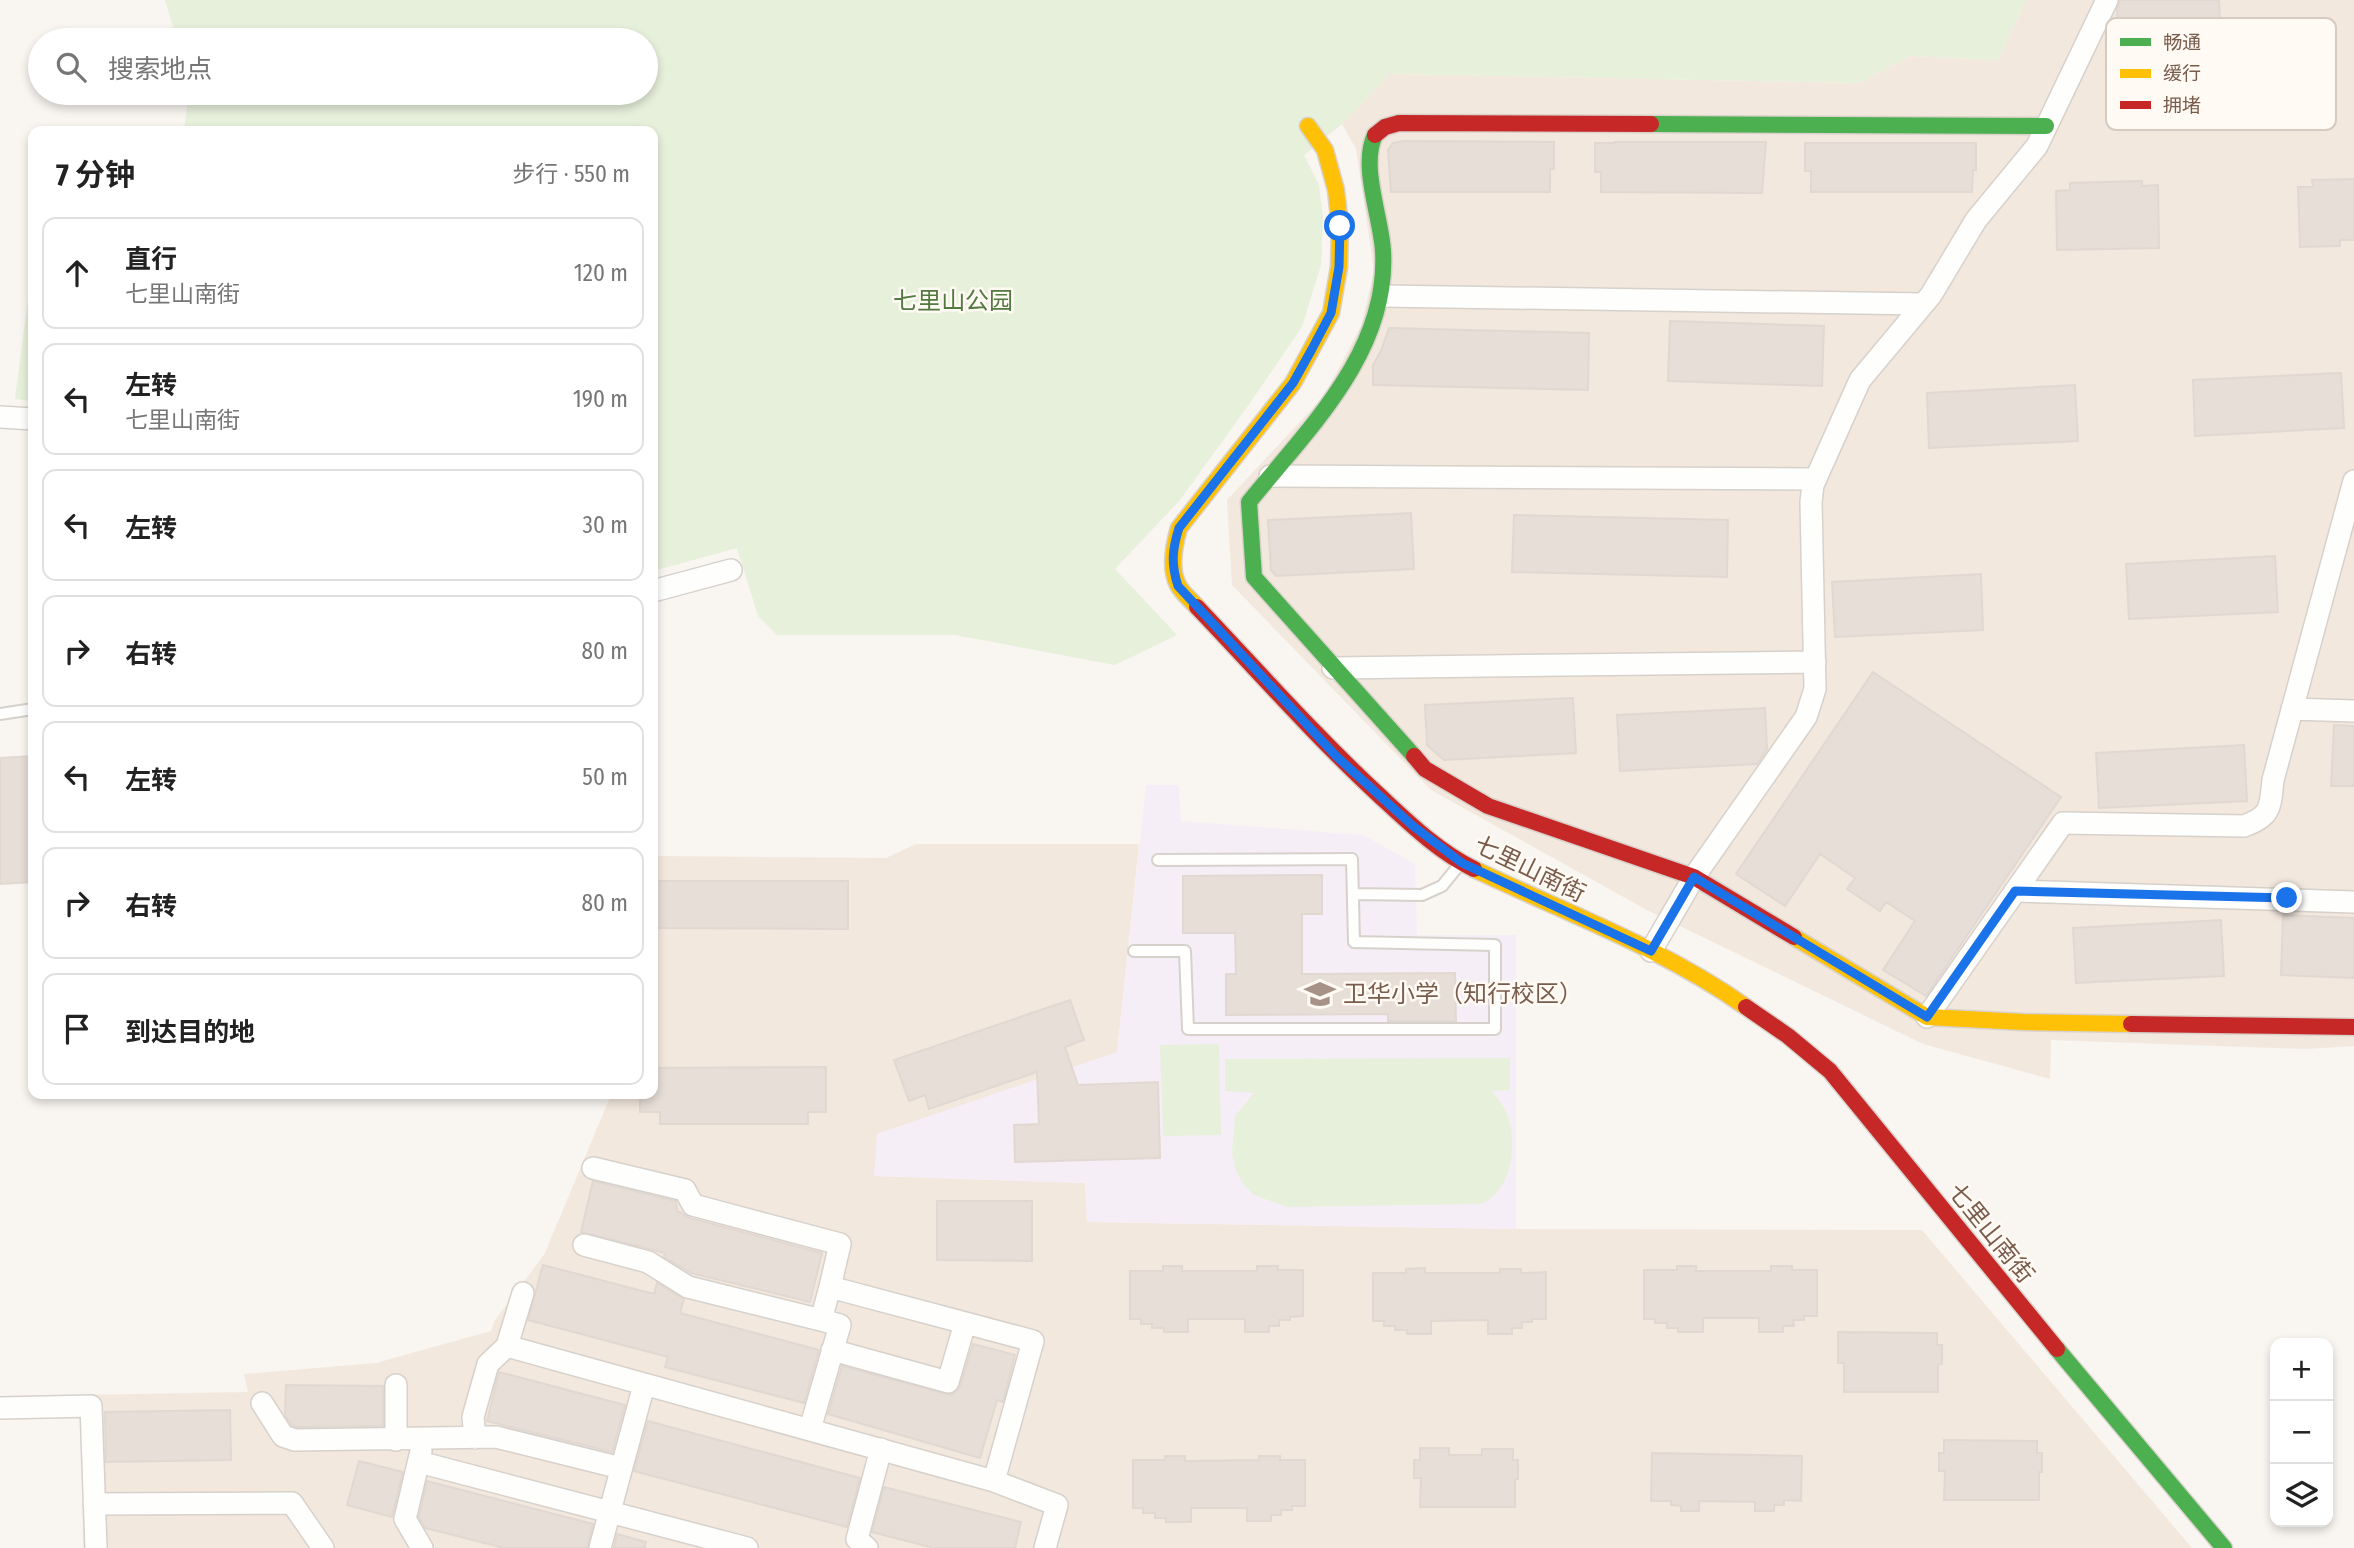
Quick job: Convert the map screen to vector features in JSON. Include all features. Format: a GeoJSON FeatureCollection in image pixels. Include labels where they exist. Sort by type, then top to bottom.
{"type":"FeatureCollection","features":[{"type":"Feature","properties":{"kind":"street"},"geometry":{"type":"LineString","coordinates":[[1651,951],[1694,877],[1806,717],[1815,689],[1811,502],[1816,479],[1860,380],[1923,304],[1976,220],[2036,146],[2106,0]]}},
{"type":"Feature","properties":{"kind":"street"},"geometry":{"type":"LineString","coordinates":[[2046,127],[1399,123],[1385,127],[1374,136],[1370,147],[1372,183],[1383,250],[1382,296],[1365,345],[1335,395],[1249,502],[1254,577],[1425,769],[1488,806],[1694,877],[1927,1017],[2036,1022],[2354,1027]]}},
{"type":"Feature","properties":{"kind":"street","name":"七里山南街"},"geometry":{"type":"LineString","coordinates":[[1308,127],[1325,150],[1336,190],[1340,226],[1339,267],[1331,313],[1293,383],[1179,528],[1172,550],[1171,566],[1178,586],[1337,757],[1413,826],[1462,863],[1651,951],[1727,993],[1788,1036],[1830,1071],[2004,1286],[2224,1548]]}},
{"type":"Feature","properties":{"kind":"street"},"geometry":{"type":"LineString","coordinates":[[1382,296],[1923,304]]}},
{"type":"Feature","properties":{"kind":"street"},"geometry":{"type":"LineString","coordinates":[[0,417],[28,419]]}},
{"type":"Feature","properties":{"kind":"street"},"geometry":{"type":"LineString","coordinates":[[1270,476],[1816,479]]}},
{"type":"Feature","properties":{"kind":"street"},"geometry":{"type":"LineString","coordinates":[[1927,1017],[2063,823],[2244,826],[2261,820],[2270,805],[2273,780],[2292,709],[2349,521],[2354,481]]}},
{"type":"Feature","properties":{"kind":"street"},"geometry":{"type":"LineString","coordinates":[[658,590],[731,570]]}},
{"type":"Feature","properties":{"kind":"street"},"geometry":{"type":"LineString","coordinates":[[1333,668],[1815,662]]}},
{"type":"Feature","properties":{"kind":"street"},"geometry":{"type":"LineString","coordinates":[[2292,709],[2354,711]]}},
{"type":"Feature","properties":{"kind":"street"},"geometry":{"type":"LineString","coordinates":[[2015,891],[2354,902]]}},
{"type":"Feature","properties":{"kind":"street"},"geometry":{"type":"LineString","coordinates":[[593,1168],[685,1190],[693,1205],[840,1244],[821,1320]]}},
{"type":"Feature","properties":{"kind":"street"},"geometry":{"type":"LineString","coordinates":[[584,1245],[648,1262],[688,1287],[840,1325],[810,1429]]}},
{"type":"Feature","properties":{"kind":"street"},"geometry":{"type":"LineString","coordinates":[[830,1287],[1033,1340],[994,1480]]}},
{"type":"Feature","properties":{"kind":"street"},"geometry":{"type":"LineString","coordinates":[[475,1438],[473,1417],[488,1364],[507,1346],[523,1293]]}},
{"type":"Feature","properties":{"kind":"street"},"geometry":{"type":"LineString","coordinates":[[832,1350],[948,1382],[965,1322]]}},
{"type":"Feature","properties":{"kind":"street"},"geometry":{"type":"LineString","coordinates":[[507,1346],[994,1480],[1057,1505],[1045,1548]]}},
{"type":"Feature","properties":{"kind":"street"},"geometry":{"type":"LineString","coordinates":[[396,1385],[396,1440]]}},
{"type":"Feature","properties":{"kind":"street"},"geometry":{"type":"LineString","coordinates":[[600,1548],[644,1385]]}},
{"type":"Feature","properties":{"kind":"street"},"geometry":{"type":"LineString","coordinates":[[262,1403],[283,1436],[295,1440],[496,1437],[621,1468]]}},
{"type":"Feature","properties":{"kind":"street"},"geometry":{"type":"LineString","coordinates":[[0,1408],[91,1406],[96,1548]]}},
{"type":"Feature","properties":{"kind":"street"},"geometry":{"type":"LineString","coordinates":[[422,1548],[405,1520],[424,1439]]}},
{"type":"Feature","properties":{"kind":"street"},"geometry":{"type":"LineString","coordinates":[[867,1548],[857,1539],[881,1448]]}},
{"type":"Feature","properties":{"kind":"street"},"geometry":{"type":"LineString","coordinates":[[419,1462],[747,1548]]}},
{"type":"Feature","properties":{"kind":"street"},"geometry":{"type":"LineString","coordinates":[[94,1504],[292,1503],[323,1548]]}},
{"type":"Feature","properties":{"kind":"lane"},"geometry":{"type":"LineString","coordinates":[[0,714],[28,710]]}},
{"type":"Feature","properties":{"kind":"lane"},"geometry":{"type":"LineString","coordinates":[[1134,951],[1185,951],[1188,1029],[1495,1029],[1495,944],[1354,942],[1352,859],[1158,860]]}},
{"type":"Feature","properties":{"kind":"lane"},"geometry":{"type":"LineString","coordinates":[[1353,894],[1422,895],[1442,886],[1462,863]]}},
{"type":"Feature","properties":{"kind":"shaded area"},"geometry":{"type":"Polygon","coordinates":[[[2026,0],[2354,0],[2354,1046],[2305,1049],[2051,1040],[2050,1079],[1923,1044],[1647,910],[1431,790],[1232,585],[1227,500],[1324,396],[1361,326],[1374,270],[1356,149],[1342,124],[1390,74],[1859,83],[1910,56],[1998,60],[2026,0]]]}},
{"type":"Feature","properties":{"kind":"shaded area","name":"卫华小学（知行校区）"},"geometry":{"type":"Polygon","coordinates":[[[1146,785],[1179,785],[1181,821],[1363,835],[1415,864],[1417,935],[1516,935],[1516,1229],[1087,1222],[1085,1183],[874,1176],[877,1134],[1117,1052],[1146,785]]]}},
{"type":"Feature","properties":{"kind":"shaded area"},"geometry":{"type":"Polygon","coordinates":[[[916,844],[1139,844],[1117,1053],[877,1134],[875,1176],[1085,1183],[1087,1222],[1516,1229],[1922,1230],[2192,1548],[83,1548],[81,1395],[248,1392],[244,1374],[376,1363],[491,1331],[495,1320],[544,1255],[609,1099],[658,1099],[658,856],[886,858],[916,844]]]}},
{"type":"Feature","properties":{"kind":"green space","name":"七里山公园"},"geometry":{"type":"Polygon","coordinates":[[[165,0],[2026,0],[1998,60],[1910,56],[1859,83],[1390,74],[1342,124],[1304,155],[1319,185],[1323,217],[1321,265],[1302,327],[1180,500],[1115,569],[1177,635],[1115,665],[955,635],[777,635],[758,616],[737,548],[658,570],[658,126],[185,126],[187,105],[658,105],[658,28],[173,28],[165,0]]]}},
{"type":"Feature","properties":{"kind":"green space"},"geometry":{"type":"Polygon","coordinates":[[[28,298],[28,400],[15,399],[28,298]]]}},
{"type":"Feature","properties":{"kind":"green space"},"geometry":{"type":"Polygon","coordinates":[[[1219,1044],[1221,1135],[1163,1136],[1160,1045],[1219,1044]]]}},
{"type":"Feature","properties":{"kind":"green space"},"geometry":{"type":"Polygon","coordinates":[[[1510,1058],[1510,1090],[1492,1091],[1509,1120],[1512,1156],[1499,1190],[1481,1204],[1287,1207],[1254,1195],[1243,1184],[1235,1168],[1232,1152],[1235,1116],[1254,1093],[1225,1091],[1225,1059],[1510,1058]]]}},
{"type":"Feature","properties":{"kind":"building"},"geometry":{"type":"Polygon","coordinates":[[[2120,0],[2219,0],[2220,18],[2117,18],[2120,0]]]}},
{"type":"Feature","properties":{"kind":"building"},"geometry":{"type":"Polygon","coordinates":[[[1554,142],[1554,169],[1550,169],[1550,192],[1391,192],[1388,150],[1393,143],[1554,142]]]}},
{"type":"Feature","properties":{"kind":"building"},"geometry":{"type":"Polygon","coordinates":[[[1766,142],[1762,193],[1601,192],[1601,172],[1595,172],[1595,143],[1766,142]]]}},
{"type":"Feature","properties":{"kind":"building"},"geometry":{"type":"Polygon","coordinates":[[[1805,143],[1976,143],[1976,170],[1973,170],[1972,192],[1811,192],[1811,171],[1805,171],[1805,143]]]}},
{"type":"Feature","properties":{"kind":"building"},"geometry":{"type":"Polygon","coordinates":[[[2354,179],[2354,240],[2340,240],[2340,246],[2300,247],[2298,187],[2313,187],[2312,180],[2354,179]]]}},
{"type":"Feature","properties":{"kind":"building"},"geometry":{"type":"Polygon","coordinates":[[[2142,181],[2142,186],[2158,185],[2159,248],[2057,250],[2056,191],[2070,190],[2070,183],[2142,181]]]}},
{"type":"Feature","properties":{"kind":"building"},"geometry":{"type":"Polygon","coordinates":[[[1670,321],[1824,326],[1822,386],[1668,381],[1670,321]]]}},
{"type":"Feature","properties":{"kind":"building"},"geometry":{"type":"Polygon","coordinates":[[[1389,328],[1589,333],[1588,390],[1373,385],[1373,365],[1389,328]]]}},
{"type":"Feature","properties":{"kind":"building"},"geometry":{"type":"Polygon","coordinates":[[[2341,373],[2344,428],[2195,436],[2193,380],[2341,373]]]}},
{"type":"Feature","properties":{"kind":"building"},"geometry":{"type":"Polygon","coordinates":[[[2075,385],[2078,441],[1929,448],[1927,393],[2075,385]]]}},
{"type":"Feature","properties":{"kind":"building"},"geometry":{"type":"Polygon","coordinates":[[[1411,513],[1414,569],[1276,576],[1271,570],[1268,520],[1411,513]]]}},
{"type":"Feature","properties":{"kind":"building"},"geometry":{"type":"Polygon","coordinates":[[[1514,515],[1728,520],[1727,577],[1512,572],[1514,515]]]}},
{"type":"Feature","properties":{"kind":"building"},"geometry":{"type":"Polygon","coordinates":[[[2275,556],[2278,612],[2129,619],[2126,564],[2275,556]]]}},
{"type":"Feature","properties":{"kind":"building"},"geometry":{"type":"Polygon","coordinates":[[[1981,574],[1983,630],[1835,637],[1832,582],[1981,574]]]}},
{"type":"Feature","properties":{"kind":"building"},"geometry":{"type":"Polygon","coordinates":[[[1873,672],[2061,797],[1926,996],[1883,970],[1915,921],[1886,902],[1880,911],[1847,889],[1855,878],[1820,854],[1785,906],[1736,874],[1873,672]]]}},
{"type":"Feature","properties":{"kind":"building"},"geometry":{"type":"Polygon","coordinates":[[[1573,698],[1576,753],[1444,760],[1427,745],[1425,705],[1573,698]]]}},
{"type":"Feature","properties":{"kind":"building"},"geometry":{"type":"Polygon","coordinates":[[[1765,708],[1767,749],[1757,764],[1620,771],[1617,715],[1765,708]]]}},
{"type":"Feature","properties":{"kind":"building"},"geometry":{"type":"Polygon","coordinates":[[[2334,725],[2354,726],[2354,786],[2331,786],[2334,725]]]}},
{"type":"Feature","properties":{"kind":"building"},"geometry":{"type":"Polygon","coordinates":[[[2244,745],[2247,801],[2099,808],[2096,753],[2244,745]]]}},
{"type":"Feature","properties":{"kind":"building"},"geometry":{"type":"Polygon","coordinates":[[[28,756],[28,882],[0,884],[0,758],[28,756]]]}},
{"type":"Feature","properties":{"kind":"building"},"geometry":{"type":"Polygon","coordinates":[[[1322,875],[1322,914],[1302,914],[1302,974],[1455,973],[1456,1021],[1388,1021],[1388,1014],[1226,1015],[1226,974],[1236,974],[1235,933],[1183,933],[1183,876],[1322,875]]]}},
{"type":"Feature","properties":{"kind":"building"},"geometry":{"type":"Polygon","coordinates":[[[658,881],[848,881],[848,929],[658,928],[658,881]]]}},
{"type":"Feature","properties":{"kind":"building"},"geometry":{"type":"Polygon","coordinates":[[[2283,915],[2354,918],[2354,978],[2281,975],[2283,915]]]}},
{"type":"Feature","properties":{"kind":"building"},"geometry":{"type":"Polygon","coordinates":[[[2221,920],[2224,976],[2076,983],[2073,928],[2221,920]]]}},
{"type":"Feature","properties":{"kind":"building"},"geometry":{"type":"Polygon","coordinates":[[[1070,1000],[1084,1040],[1065,1047],[1078,1085],[1158,1082],[1160,1158],[1015,1162],[1014,1125],[1039,1124],[1037,1072],[929,1109],[925,1095],[909,1101],[894,1060],[1070,1000]]]}},
{"type":"Feature","properties":{"kind":"building"},"geometry":{"type":"Polygon","coordinates":[[[826,1067],[826,1112],[808,1112],[808,1124],[660,1124],[660,1112],[640,1112],[640,1099],[658,1099],[658,1068],[826,1067]]]}},
{"type":"Feature","properties":{"kind":"building"},"geometry":{"type":"Polygon","coordinates":[[[593,1181],[676,1201],[677,1211],[690,1218],[822,1253],[810,1302],[691,1273],[664,1257],[665,1253],[581,1232],[593,1181]]]}},
{"type":"Feature","properties":{"kind":"building"},"geometry":{"type":"Polygon","coordinates":[[[937,1201],[1032,1201],[1032,1261],[937,1260],[937,1201]]]}},
{"type":"Feature","properties":{"kind":"building"},"geometry":{"type":"Polygon","coordinates":[[[543,1265],[654,1294],[657,1283],[684,1299],[680,1313],[819,1350],[804,1403],[665,1367],[668,1357],[528,1320],[543,1265]]]}},
{"type":"Feature","properties":{"kind":"building"},"geometry":{"type":"Polygon","coordinates":[[[1163,1266],[1182,1266],[1182,1271],[1257,1271],[1257,1266],[1278,1266],[1278,1270],[1303,1270],[1303,1316],[1279,1320],[1279,1326],[1269,1326],[1269,1332],[1245,1332],[1245,1319],[1188,1319],[1188,1332],[1164,1332],[1164,1328],[1141,1324],[1141,1319],[1130,1319],[1130,1271],[1163,1271],[1163,1266]]]}},
{"type":"Feature","properties":{"kind":"building"},"geometry":{"type":"Polygon","coordinates":[[[1677,1266],[1696,1266],[1696,1271],[1771,1271],[1771,1266],[1792,1266],[1792,1270],[1817,1270],[1817,1316],[1804,1316],[1804,1320],[1793,1320],[1794,1326],[1783,1326],[1783,1332],[1759,1332],[1759,1318],[1703,1318],[1703,1332],[1678,1332],[1678,1328],[1667,1328],[1667,1323],[1644,1319],[1644,1270],[1677,1270],[1677,1266]]]}},
{"type":"Feature","properties":{"kind":"building"},"geometry":{"type":"Polygon","coordinates":[[[1425,1268],[1425,1273],[1500,1273],[1500,1269],[1521,1269],[1521,1273],[1546,1272],[1546,1319],[1522,1322],[1522,1328],[1512,1328],[1512,1334],[1488,1334],[1488,1320],[1431,1321],[1431,1334],[1407,1334],[1407,1330],[1384,1326],[1384,1321],[1373,1321],[1373,1273],[1406,1273],[1406,1269],[1425,1268]]]}},
{"type":"Feature","properties":{"kind":"building"},"geometry":{"type":"Polygon","coordinates":[[[1838,1332],[1937,1333],[1937,1345],[1942,1345],[1942,1364],[1938,1364],[1938,1392],[1844,1392],[1844,1363],[1838,1363],[1838,1332]]]}},
{"type":"Feature","properties":{"kind":"building"},"geometry":{"type":"Polygon","coordinates":[[[973,1344],[1015,1355],[1003,1402],[997,1400],[980,1458],[828,1414],[842,1366],[951,1395],[960,1386],[973,1344]]]}},
{"type":"Feature","properties":{"kind":"building"},"geometry":{"type":"Polygon","coordinates":[[[499,1372],[625,1405],[612,1452],[487,1421],[499,1372]]]}},
{"type":"Feature","properties":{"kind":"building"},"geometry":{"type":"Polygon","coordinates":[[[286,1385],[383,1386],[383,1426],[292,1425],[285,1415],[286,1385]]]}},
{"type":"Feature","properties":{"kind":"building"},"geometry":{"type":"Polygon","coordinates":[[[230,1410],[231,1460],[106,1462],[105,1412],[230,1410]]]}},
{"type":"Feature","properties":{"kind":"building"},"geometry":{"type":"Polygon","coordinates":[[[648,1421],[860,1478],[847,1527],[634,1471],[648,1421]]]}},
{"type":"Feature","properties":{"kind":"building"},"geometry":{"type":"Polygon","coordinates":[[[1944,1440],[2037,1441],[2037,1453],[2042,1453],[2039,1500],[1944,1500],[1945,1471],[1939,1471],[1939,1453],[1944,1453],[1944,1440]]]}},
{"type":"Feature","properties":{"kind":"building"},"geometry":{"type":"Polygon","coordinates":[[[1420,1448],[1449,1448],[1449,1455],[1482,1455],[1482,1449],[1513,1449],[1513,1460],[1518,1460],[1515,1507],[1420,1507],[1421,1478],[1414,1478],[1414,1460],[1420,1460],[1420,1448]]]}},
{"type":"Feature","properties":{"kind":"building"},"geometry":{"type":"Polygon","coordinates":[[[1652,1453],[1802,1456],[1801,1501],[1784,1500],[1784,1505],[1774,1505],[1774,1511],[1755,1511],[1755,1502],[1699,1501],[1699,1511],[1681,1511],[1681,1506],[1671,1505],[1671,1501],[1651,1501],[1652,1453]]]}},
{"type":"Feature","properties":{"kind":"building"},"geometry":{"type":"Polygon","coordinates":[[[1165,1456],[1185,1456],[1185,1461],[1259,1460],[1259,1456],[1280,1456],[1280,1460],[1305,1460],[1305,1506],[1292,1506],[1292,1510],[1281,1510],[1281,1515],[1271,1515],[1271,1521],[1247,1521],[1247,1508],[1191,1508],[1191,1522],[1166,1522],[1166,1518],[1155,1518],[1155,1513],[1143,1513],[1143,1508],[1133,1508],[1133,1460],[1165,1460],[1165,1456]]]}},
{"type":"Feature","properties":{"kind":"building"},"geometry":{"type":"Polygon","coordinates":[[[359,1461],[403,1472],[392,1517],[347,1505],[359,1461]]]}},
{"type":"Feature","properties":{"kind":"building"},"geometry":{"type":"Polygon","coordinates":[[[427,1481],[593,1524],[587,1548],[504,1548],[425,1528],[419,1517],[427,1481]]]}},
{"type":"Feature","properties":{"kind":"building"},"geometry":{"type":"Polygon","coordinates":[[[884,1487],[1021,1522],[1015,1548],[934,1548],[872,1532],[884,1487]]]}},
{"type":"Feature","properties":{"kind":"building"},"geometry":{"type":"Polygon","coordinates":[[[617,1534],[646,1542],[645,1548],[614,1548],[617,1534]]]}},
{"type":"Feature","properties":{"kind":"traffic: fast"},"geometry":{"type":"LineString","coordinates":[[1651,124],[2046,126]]}},
{"type":"Feature","properties":{"kind":"traffic: fast"},"geometry":{"type":"LineString","coordinates":[[1375,135],[1371,147],[1370,176],[1383,251],[1381,288],[1373,323],[1359,356],[1340,387],[1319,417],[1249,502],[1254,577],[1414,756]]}},
{"type":"Feature","properties":{"kind":"traffic: fast"},"geometry":{"type":"LineString","coordinates":[[2057,1349],[2224,1548]]}},
{"type":"Feature","properties":{"kind":"traffic: slow"},"geometry":{"type":"LineString","coordinates":[[1197,607],[1182,591],[1175,578],[1173,556],[1179,528],[1293,383],[1331,313],[1339,267],[1340,226],[1336,190],[1325,150],[1308,126]]}},
{"type":"Feature","properties":{"kind":"traffic: slow"},"geometry":{"type":"LineString","coordinates":[[1474,869],[1648,949],[1746,1007]]}},
{"type":"Feature","properties":{"kind":"traffic: slow"},"geometry":{"type":"LineString","coordinates":[[1794,937],[1927,1017],[2131,1024]]}},
{"type":"Feature","properties":{"kind":"traffic: jam"},"geometry":{"type":"LineString","coordinates":[[1375,135],[1385,127],[1399,123],[1651,124]]}},
{"type":"Feature","properties":{"kind":"traffic: jam"},"geometry":{"type":"LineString","coordinates":[[1197,607],[1310,727],[1381,797],[1437,846],[1474,869]]}},
{"type":"Feature","properties":{"kind":"traffic: jam"},"geometry":{"type":"LineString","coordinates":[[1414,756],[1425,769],[1488,806],[1694,877],[1794,937]]}},
{"type":"Feature","properties":{"kind":"traffic: jam"},"geometry":{"type":"LineString","coordinates":[[1746,1007],[1788,1036],[1830,1071],[2057,1349]]}},
{"type":"Feature","properties":{"kind":"traffic: jam"},"geometry":{"type":"LineString","coordinates":[[2131,1024],[2354,1027]]}},
{"type":"Feature","properties":{"kind":"place","name":"卫华小学（知行校区）"},"geometry":{"type":"Point","coordinates":[1320,994]}},
{"type":"Feature","properties":{"kind":"route"},"geometry":{"type":"LineString","coordinates":[[1340,226],[1339,267],[1331,313],[1293,383],[1179,528],[1172,550],[1171,566],[1178,586],[1337,757],[1413,826],[1462,863],[1651,951],[1694,877],[1927,1017],[2015,891],[2287,898]]}}]}
